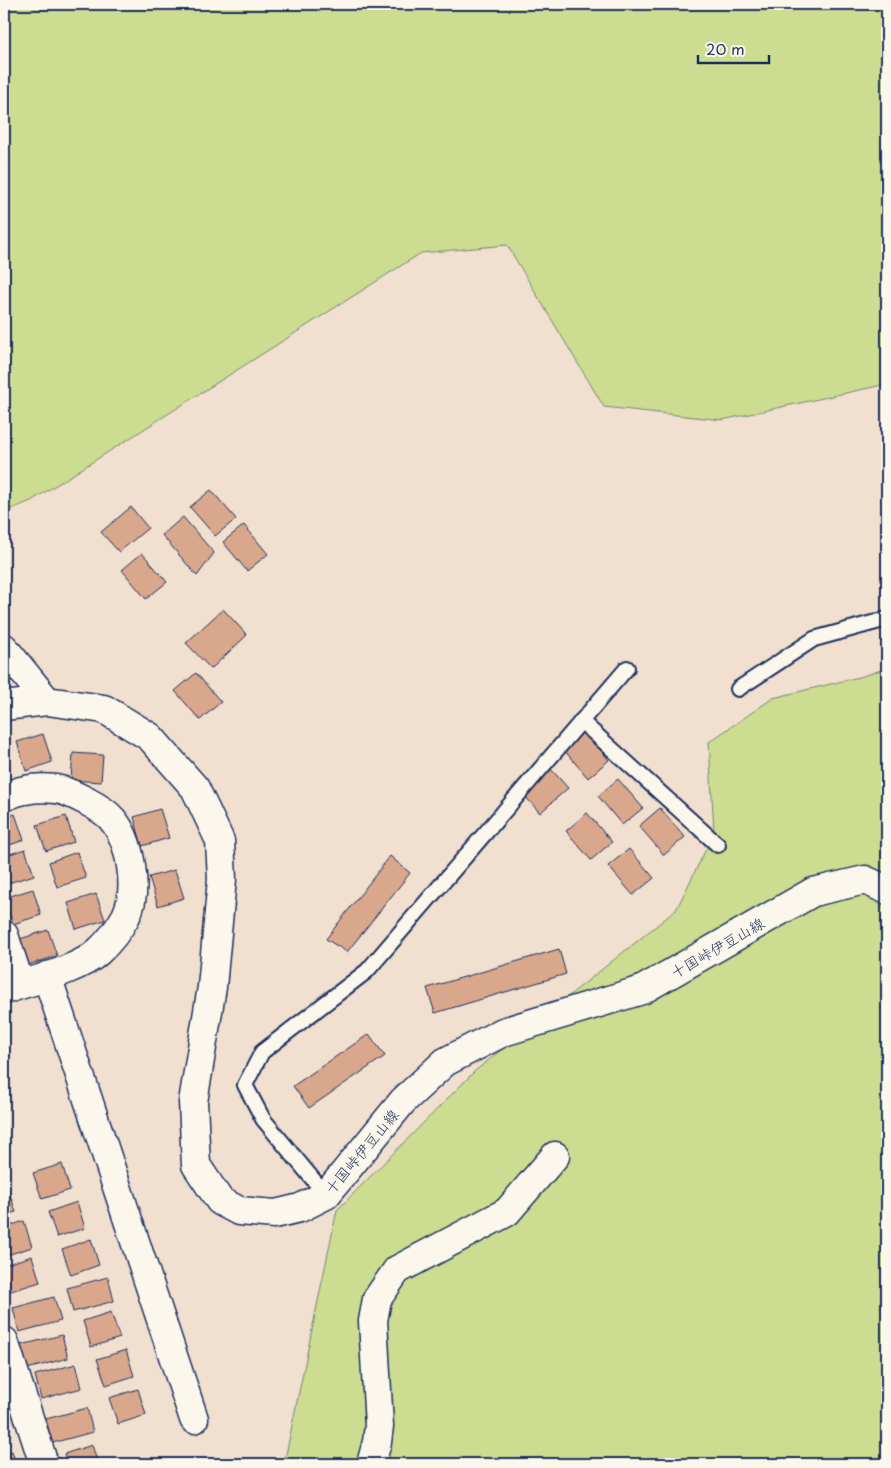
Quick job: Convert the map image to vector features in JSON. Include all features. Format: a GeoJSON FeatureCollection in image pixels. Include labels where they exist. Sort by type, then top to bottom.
{"type":"FeatureCollection","features":[{"type":"Feature","properties":{"kind":"street"},"geometry":{"type":"LineString","coordinates":[[4,648],[47,702]]}},
{"type":"Feature","properties":{"kind":"street","name":"十国峠伊豆山線"},"geometry":{"type":"LineString","coordinates":[[4,706],[47,702],[104,709],[150,737],[195,788],[220,841],[222,879],[212,986],[193,1102],[196,1165],[220,1201],[239,1211],[275,1214],[300,1208],[326,1195],[403,1101],[445,1062],[503,1032],[642,990],[813,892],[865,880],[887,890]]}},
{"type":"Feature","properties":{"kind":"street"},"geometry":{"type":"LineString","coordinates":[[4,797],[26,789],[56,789],[89,802],[112,818],[124,840],[131,864],[132,890],[127,915],[114,934],[98,953],[79,965],[12,987],[4,935]]}},
{"type":"Feature","properties":{"kind":"street"},"geometry":{"type":"LineString","coordinates":[[46,976],[194,1419]]}},
{"type":"Feature","properties":{"kind":"street"},"geometry":{"type":"LineString","coordinates":[[371,1464],[379,1426],[373,1322],[377,1299],[397,1270],[507,1212],[555,1156]]}},
{"type":"Feature","properties":{"kind":"street"},"geometry":{"type":"LineString","coordinates":[[4,1341],[44,1464]]}},
{"type":"Feature","properties":{"kind":"lane"},"geometry":{"type":"LineString","coordinates":[[738,688],[814,639],[887,619]]}},
{"type":"Feature","properties":{"kind":"lane"},"geometry":{"type":"LineString","coordinates":[[326,1195],[263,1119],[246,1085],[262,1052],[367,971],[627,668]]}},
{"type":"Feature","properties":{"kind":"lane"},"geometry":{"type":"LineString","coordinates":[[581,721],[718,845]]}},
{"type":"Feature","properties":{"kind":"green space"},"geometry":{"type":"Polygon","coordinates":[[[4,4],[887,4],[887,384],[722,420],[604,407],[507,245],[421,253],[31,501],[4,512],[4,4]]]}},
{"type":"Feature","properties":{"kind":"green space"},"geometry":{"type":"Polygon","coordinates":[[[887,668],[887,1464],[284,1464],[337,1210],[475,1071],[676,910],[714,833],[709,742],[773,698],[863,676],[887,668]]]}},
{"type":"Feature","properties":{"kind":"building"},"geometry":{"type":"Polygon","coordinates":[[[211,490],[236,519],[215,536],[190,507],[211,490]]]}},
{"type":"Feature","properties":{"kind":"building"},"geometry":{"type":"Polygon","coordinates":[[[131,507],[148,528],[119,552],[101,532],[131,507]]]}},
{"type":"Feature","properties":{"kind":"building"},"geometry":{"type":"Polygon","coordinates":[[[183,517],[214,553],[197,576],[162,535],[183,517]]]}},
{"type":"Feature","properties":{"kind":"building"},"geometry":{"type":"Polygon","coordinates":[[[244,525],[268,554],[247,571],[223,542],[244,525]]]}},
{"type":"Feature","properties":{"kind":"building"},"geometry":{"type":"Polygon","coordinates":[[[142,553],[167,582],[146,599],[122,570],[142,553]]]}},
{"type":"Feature","properties":{"kind":"building"},"geometry":{"type":"Polygon","coordinates":[[[223,609],[247,635],[211,669],[186,643],[223,609]]]}},
{"type":"Feature","properties":{"kind":"building"},"geometry":{"type":"Polygon","coordinates":[[[196,673],[221,702],[200,720],[175,691],[196,673]]]}},
{"type":"Feature","properties":{"kind":"building"},"geometry":{"type":"Polygon","coordinates":[[[584,731],[609,760],[588,778],[563,749],[584,731]]]}},
{"type":"Feature","properties":{"kind":"building"},"geometry":{"type":"Polygon","coordinates":[[[43,734],[52,762],[26,771],[17,742],[43,734]]]}},
{"type":"Feature","properties":{"kind":"building"},"geometry":{"type":"Polygon","coordinates":[[[73,753],[103,755],[101,782],[71,780],[73,753]]]}},
{"type":"Feature","properties":{"kind":"building"},"geometry":{"type":"Polygon","coordinates":[[[550,768],[568,788],[540,813],[522,793],[550,768]]]}},
{"type":"Feature","properties":{"kind":"building"},"geometry":{"type":"Polygon","coordinates":[[[618,779],[643,808],[622,825],[598,796],[618,779]]]}},
{"type":"Feature","properties":{"kind":"building"},"geometry":{"type":"Polygon","coordinates":[[[660,808],[685,837],[664,855],[639,826],[660,808]]]}},
{"type":"Feature","properties":{"kind":"building"},"geometry":{"type":"Polygon","coordinates":[[[160,809],[169,838],[142,846],[134,817],[160,809]]]}},
{"type":"Feature","properties":{"kind":"building"},"geometry":{"type":"Polygon","coordinates":[[[587,813],[612,842],[591,860],[566,831],[587,813]]]}},
{"type":"Feature","properties":{"kind":"building"},"geometry":{"type":"Polygon","coordinates":[[[15,814],[24,840],[4,847],[4,818],[15,814]]]}},
{"type":"Feature","properties":{"kind":"building"},"geometry":{"type":"Polygon","coordinates":[[[66,816],[74,842],[46,851],[37,825],[66,816]]]}},
{"type":"Feature","properties":{"kind":"building"},"geometry":{"type":"Polygon","coordinates":[[[25,849],[34,875],[5,884],[4,856],[25,849]]]}},
{"type":"Feature","properties":{"kind":"building"},"geometry":{"type":"Polygon","coordinates":[[[629,849],[654,878],[633,895],[608,866],[629,849]]]}},
{"type":"Feature","properties":{"kind":"building"},"geometry":{"type":"Polygon","coordinates":[[[77,852],[86,878],[57,887],[49,862],[77,852]]]}},
{"type":"Feature","properties":{"kind":"building"},"geometry":{"type":"Polygon","coordinates":[[[390,856],[410,873],[347,952],[326,939],[390,856]]]}},
{"type":"Feature","properties":{"kind":"building"},"geometry":{"type":"Polygon","coordinates":[[[175,870],[184,898],[158,906],[149,877],[175,870]]]}},
{"type":"Feature","properties":{"kind":"building"},"geometry":{"type":"Polygon","coordinates":[[[33,889],[41,915],[13,924],[4,898],[33,889]]]}},
{"type":"Feature","properties":{"kind":"building"},"geometry":{"type":"Polygon","coordinates":[[[96,894],[105,920],[76,929],[68,903],[96,894]]]}},
{"type":"Feature","properties":{"kind":"building"},"geometry":{"type":"Polygon","coordinates":[[[48,930],[57,956],[28,965],[20,939],[48,930]]]}},
{"type":"Feature","properties":{"kind":"building"},"geometry":{"type":"Polygon","coordinates":[[[559,949],[566,974],[435,1013],[427,988],[559,949]]]}},
{"type":"Feature","properties":{"kind":"building"},"geometry":{"type":"Polygon","coordinates":[[[369,1034],[385,1056],[309,1108],[293,1086],[369,1034]]]}},
{"type":"Feature","properties":{"kind":"building"},"geometry":{"type":"Polygon","coordinates":[[[62,1164],[70,1190],[42,1199],[33,1173],[62,1164]]]}},
{"type":"Feature","properties":{"kind":"building"},"geometry":{"type":"Polygon","coordinates":[[[7,1186],[16,1212],[4,1215],[4,1187],[7,1186]]]}},
{"type":"Feature","properties":{"kind":"building"},"geometry":{"type":"Polygon","coordinates":[[[77,1202],[85,1228],[57,1237],[48,1212],[77,1202]]]}},
{"type":"Feature","properties":{"kind":"building"},"geometry":{"type":"Polygon","coordinates":[[[24,1221],[32,1247],[4,1256],[4,1228],[24,1221]]]}},
{"type":"Feature","properties":{"kind":"building"},"geometry":{"type":"Polygon","coordinates":[[[91,1239],[99,1265],[71,1275],[62,1249],[91,1239]]]}},
{"type":"Feature","properties":{"kind":"building"},"geometry":{"type":"Polygon","coordinates":[[[32,1256],[40,1282],[11,1291],[4,1265],[32,1256]]]}},
{"type":"Feature","properties":{"kind":"building"},"geometry":{"type":"Polygon","coordinates":[[[108,1277],[114,1301],[73,1312],[67,1288],[108,1277]]]}},
{"type":"Feature","properties":{"kind":"building"},"geometry":{"type":"Polygon","coordinates":[[[54,1297],[61,1321],[19,1332],[13,1308],[54,1297]]]}},
{"type":"Feature","properties":{"kind":"building"},"geometry":{"type":"Polygon","coordinates":[[[111,1312],[120,1338],[91,1347],[83,1321],[111,1312]]]}},
{"type":"Feature","properties":{"kind":"building"},"geometry":{"type":"Polygon","coordinates":[[[62,1335],[68,1358],[27,1369],[21,1345],[62,1335]]]}},
{"type":"Feature","properties":{"kind":"building"},"geometry":{"type":"Polygon","coordinates":[[[126,1350],[134,1376],[106,1385],[97,1359],[126,1350]]]}},
{"type":"Feature","properties":{"kind":"building"},"geometry":{"type":"Polygon","coordinates":[[[76,1364],[82,1388],[41,1399],[35,1375],[76,1364]]]}},
{"type":"Feature","properties":{"kind":"building"},"geometry":{"type":"Polygon","coordinates":[[[138,1389],[146,1415],[118,1424],[109,1398],[138,1389]]]}},
{"type":"Feature","properties":{"kind":"building"},"geometry":{"type":"Polygon","coordinates":[[[87,1408],[93,1432],[52,1443],[46,1419],[87,1408]]]}},
{"type":"Feature","properties":{"kind":"building"},"geometry":{"type":"Polygon","coordinates":[[[92,1445],[98,1464],[67,1464],[64,1454],[92,1445]]]}},
{"type":"Feature","properties":{"kind":"building"},"geometry":{"type":"Polygon","coordinates":[[[12,1451],[16,1464],[4,1464],[4,1454],[12,1451]]]}}]}
